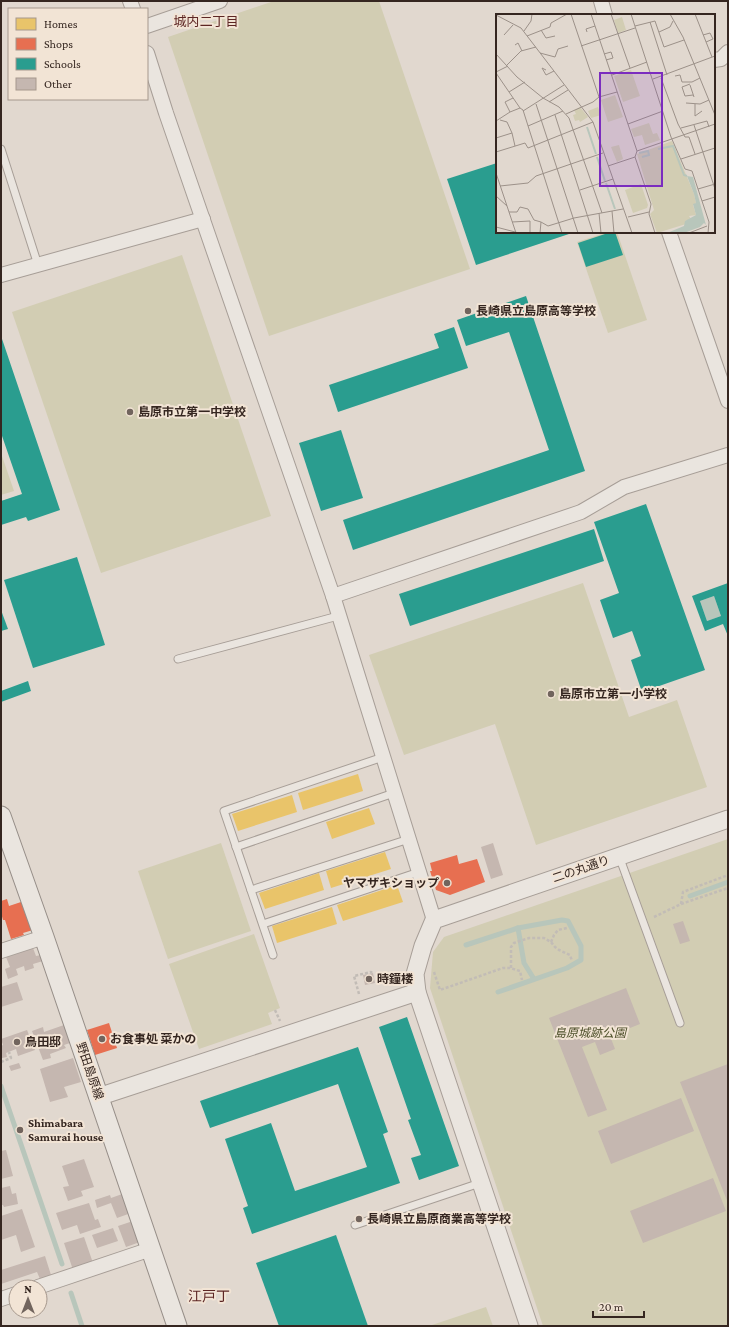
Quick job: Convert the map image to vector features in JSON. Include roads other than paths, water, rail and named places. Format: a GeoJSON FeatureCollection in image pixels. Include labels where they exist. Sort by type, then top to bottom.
{"type":"FeatureCollection","features":[{"type":"Feature","properties":{"kind":"main road","name":"野田島原線"},"geometry":{"type":"LineString","coordinates":[[1,816],[177,1326]]}},
{"type":"Feature","properties":{"kind":"street"},"geometry":{"type":"LineString","coordinates":[[148,26],[220,1]]}},
{"type":"Feature","properties":{"kind":"street"},"geometry":{"type":"LineString","coordinates":[[601,1],[605,14]]}},
{"type":"Feature","properties":{"kind":"street"},"geometry":{"type":"LineString","coordinates":[[148,56],[333,596],[434,920],[423,946],[415,974],[417,992],[480,1184],[529,1326]]}},
{"type":"Feature","properties":{"kind":"street"},"geometry":{"type":"LineString","coordinates":[[1,275],[203,219]]}},
{"type":"Feature","properties":{"kind":"street"},"geometry":{"type":"LineString","coordinates":[[669,233],[728,401]]}},
{"type":"Feature","properties":{"kind":"street"},"geometry":{"type":"LineString","coordinates":[[333,596],[581,512],[624,487],[728,455]]}},
{"type":"Feature","properties":{"kind":"street","name":"二の丸通り"},"geometry":{"type":"LineString","coordinates":[[434,920],[728,819]]}},
{"type":"Feature","properties":{"kind":"street"},"geometry":{"type":"LineString","coordinates":[[1,951],[44,937]]}},
{"type":"Feature","properties":{"kind":"street"},"geometry":{"type":"LineString","coordinates":[[98,1097],[417,992]]}},
{"type":"Feature","properties":{"kind":"street"},"geometry":{"type":"LineString","coordinates":[[48,1284],[151,1249]]}},
{"type":"Feature","properties":{"kind":"lane"},"geometry":{"type":"LineString","coordinates":[[1,149],[38,265]]}},
{"type":"Feature","properties":{"kind":"lane"},"geometry":{"type":"LineString","coordinates":[[178,659],[338,616]]}},
{"type":"Feature","properties":{"kind":"lane"},"geometry":{"type":"LineString","coordinates":[[273,955],[224,811],[383,757]]}},
{"type":"Feature","properties":{"kind":"lane"},"geometry":{"type":"LineString","coordinates":[[236,847],[394,793]]}},
{"type":"Feature","properties":{"kind":"lane"},"geometry":{"type":"LineString","coordinates":[[251,890],[409,839]]}},
{"type":"Feature","properties":{"kind":"lane"},"geometry":{"type":"LineString","coordinates":[[618,856],[680,1023]]}},
{"type":"Feature","properties":{"kind":"lane"},"geometry":{"type":"LineString","coordinates":[[263,924],[419,872]]}},
{"type":"Feature","properties":{"kind":"lane"},"geometry":{"type":"LineString","coordinates":[[355,1225],[480,1184]]}},
{"type":"Feature","properties":{"kind":"waterway"},"geometry":{"type":"LineString","coordinates":[[690,896],[728,882]]}},
{"type":"Feature","properties":{"kind":"waterway"},"geometry":{"type":"LineString","coordinates":[[466,945],[518,928],[562,920],[568,921],[581,946],[581,960],[567,968],[498,992]]}},
{"type":"Feature","properties":{"kind":"waterway"},"geometry":{"type":"LineString","coordinates":[[518,928],[524,963],[534,979]]}},
{"type":"Feature","properties":{"kind":"waterway"},"geometry":{"type":"LineString","coordinates":[[1,1086],[62,1264]]}},
{"type":"Feature","properties":{"kind":"waterway"},"geometry":{"type":"LineString","coordinates":[[71,1293],[82,1326]]}},
{"type":"Feature","properties":{"kind":"place","name":"長崎県立島原高等学校"},"geometry":{"type":"Point","coordinates":[468,311]}},
{"type":"Feature","properties":{"kind":"place","name":"島原市立第一中学校"},"geometry":{"type":"Point","coordinates":[130,412]}},
{"type":"Feature","properties":{"kind":"place","name":"島原市立第一小学校"},"geometry":{"type":"Point","coordinates":[551,694]}},
{"type":"Feature","properties":{"kind":"place","name":"ヤマザキショップ"},"geometry":{"type":"Point","coordinates":[447,883]}},
{"type":"Feature","properties":{"kind":"place","name":"時鐘楼"},"geometry":{"type":"Point","coordinates":[369,979]}},
{"type":"Feature","properties":{"kind":"place","name":"お食事処 菜かの"},"geometry":{"type":"Point","coordinates":[102,1039]}},
{"type":"Feature","properties":{"kind":"place","name":"鳥田邸"},"geometry":{"type":"Point","coordinates":[17,1042]}},
{"type":"Feature","properties":{"kind":"place","name":"Shimabara Samurai house"},"geometry":{"type":"Point","coordinates":[20,1130]}},
{"type":"Feature","properties":{"kind":"place","name":"長崎県立島原商業高等学校"},"geometry":{"type":"Point","coordinates":[359,1219]}},
{"type":"Feature","properties":{"kind":"district","name":"城内二丁目"},"geometry":{"type":"Point","coordinates":[206,21]}},
{"type":"Feature","properties":{"kind":"district","name":"江戸丁"},"geometry":{"type":"Point","coordinates":[209,1296]}},
{"type":"Feature","properties":{"kind":"park label","name":"島原城跡公園"},"geometry":{"type":"Point","coordinates":[590,1033]}}]}
